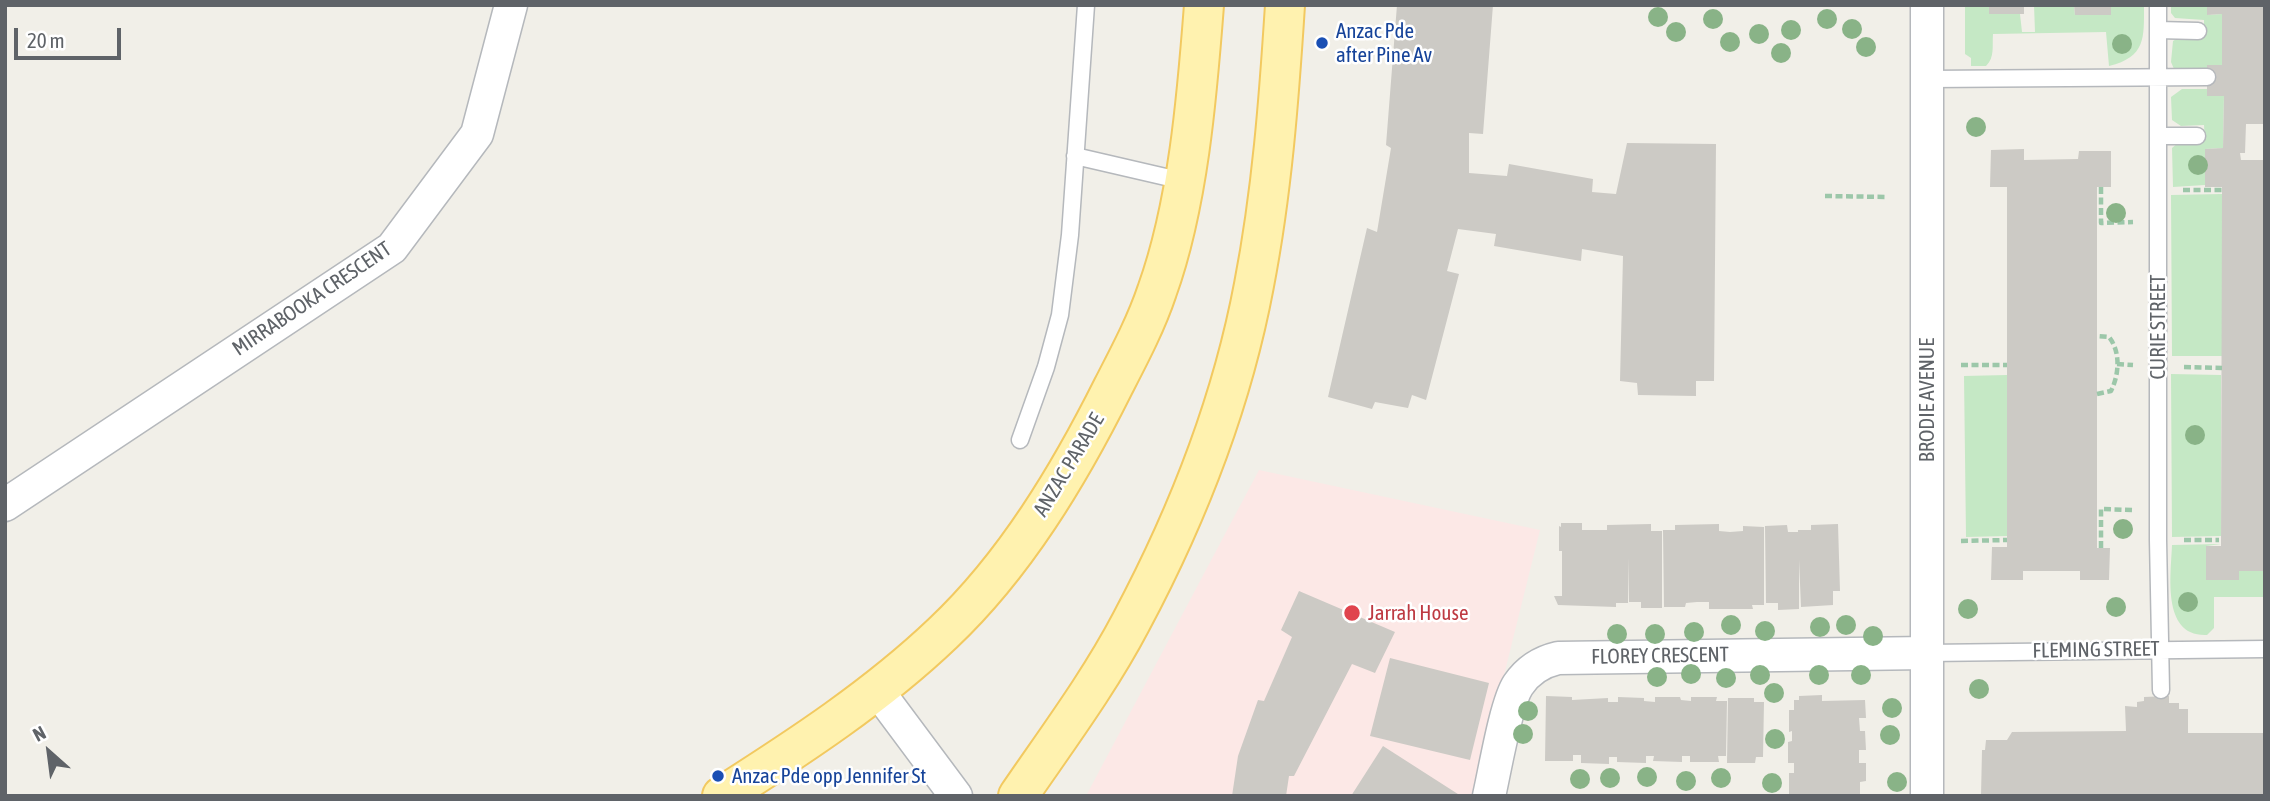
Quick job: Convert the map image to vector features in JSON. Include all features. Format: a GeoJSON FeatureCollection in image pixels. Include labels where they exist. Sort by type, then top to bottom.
{"type":"FeatureCollection","features":[{"type":"Feature","properties":{"kind":"main road","name":"ANZAC PARADE"},"geometry":{"type":"LineString","coordinates":[[722,796],[877,690],[943,633],[1010,556],[1065,475],[1134,346],[1157,290],[1183,181],[1194,114],[1205,5]]}},
{"type":"Feature","properties":{"kind":"main road"},"geometry":{"type":"LineString","coordinates":[[1018,796],[1058,739],[1130,623],[1185,507],[1212,437],[1242,340],[1254,286],[1273,162],[1285,5]]}},
{"type":"Feature","properties":{"kind":"street","name":"MIRRABOOKA CRESCENT"},"geometry":{"type":"LineString","coordinates":[[5,505],[392,248],[477,134],[511,5]]}},
{"type":"Feature","properties":{"kind":"street","name":"BRODIE AVENUE"},"geometry":{"type":"LineString","coordinates":[[1927,5],[1927,796]]}},
{"type":"Feature","properties":{"kind":"street","name":"FLOREY CRESCENT"},"geometry":{"type":"LineString","coordinates":[[1489,796],[1516,689],[1531,670],[1554,659],[1927,653]]}},
{"type":"Feature","properties":{"kind":"street"},"geometry":{"type":"LineString","coordinates":[[877,690],[956,796]]}},
{"type":"Feature","properties":{"kind":"lane"},"geometry":{"type":"LineString","coordinates":[[1020,440],[1046,367],[1060,315],[1070,235],[1086,5]]}},
{"type":"Feature","properties":{"kind":"lane","name":"CURIE STREET"},"geometry":{"type":"LineString","coordinates":[[2158,5],[2158,540],[2161,690]]}},
{"type":"Feature","properties":{"kind":"lane"},"geometry":{"type":"LineString","coordinates":[[2158,30],[2199,31]]}},
{"type":"Feature","properties":{"kind":"lane"},"geometry":{"type":"LineString","coordinates":[[1928,79],[2207,78]]}},
{"type":"Feature","properties":{"kind":"lane"},"geometry":{"type":"LineString","coordinates":[[2158,135],[2197,136]]}},
{"type":"Feature","properties":{"kind":"lane"},"geometry":{"type":"LineString","coordinates":[[1075,156],[1183,181]]}},
{"type":"Feature","properties":{"kind":"lane","name":"FLEMING STREET"},"geometry":{"type":"LineString","coordinates":[[1927,653],[2265,649]]}},
{"type":"Feature","properties":{"kind":"path"},"geometry":{"type":"LineString","coordinates":[[2101,187],[2101,223],[2158,222]]}},
{"type":"Feature","properties":{"kind":"path"},"geometry":{"type":"LineString","coordinates":[[2158,190],[2222,190]]}},
{"type":"Feature","properties":{"kind":"path"},"geometry":{"type":"LineString","coordinates":[[1825,197],[1887,197]]}},
{"type":"Feature","properties":{"kind":"path"},"geometry":{"type":"LineString","coordinates":[[2097,336],[2109,337],[2113,341],[2118,370],[2111,391],[2097,394]]}},
{"type":"Feature","properties":{"kind":"path"},"geometry":{"type":"LineString","coordinates":[[1961,365],[2007,365]]}},
{"type":"Feature","properties":{"kind":"path"},"geometry":{"type":"LineString","coordinates":[[2158,366],[2222,368]]}},
{"type":"Feature","properties":{"kind":"path"},"geometry":{"type":"LineString","coordinates":[[2101,509],[2101,548]]}},
{"type":"Feature","properties":{"kind":"path"},"geometry":{"type":"LineString","coordinates":[[1961,541],[2007,540]]}},
{"type":"Feature","properties":{"kind":"path"},"geometry":{"type":"LineString","coordinates":[[2158,540],[2219,540]]}},
{"type":"Feature","properties":{"kind":"shaded area","name":"Jarrah House"},"geometry":{"type":"Polygon","coordinates":[[[1259,470],[1540,530],[1474,796],[1086,796],[1259,470]]]}},
{"type":"Feature","properties":{"kind":"green space"},"geometry":{"type":"Polygon","coordinates":[[[1965,5],[1989,5],[1989,14],[2020,14],[2022,32],[2035,32],[2034,5],[2074,5],[2075,15],[2111,15],[2111,5],[2144,5],[2143,36],[2130,57],[2109,66],[2106,32],[1993,34],[1989,63],[1986,66],[1971,66],[1971,58],[1965,54],[1965,5]]]}},
{"type":"Feature","properties":{"kind":"green space"},"geometry":{"type":"Polygon","coordinates":[[[2171,5],[2207,5],[2207,15],[2222,14],[2222,65],[2207,73],[2174,69],[2171,62],[2173,41],[2180,37],[2204,37],[2204,20],[2175,18],[2171,13],[2171,5]]]}},
{"type":"Feature","properties":{"kind":"green space"},"geometry":{"type":"Polygon","coordinates":[[[2182,89],[2207,89],[2207,96],[2224,96],[2223,148],[2205,149],[2205,185],[2173,187],[2172,148],[2179,142],[2205,141],[2204,125],[2181,126],[2172,120],[2171,97],[2182,89]]]}},
{"type":"Feature","properties":{"kind":"green space"},"geometry":{"type":"Polygon","coordinates":[[[2222,194],[2222,356],[2172,356],[2171,195],[2222,194]]]}},
{"type":"Feature","properties":{"kind":"green space"},"geometry":{"type":"Polygon","coordinates":[[[2171,374],[2221,375],[2221,536],[2172,537],[2171,374]]]}},
{"type":"Feature","properties":{"kind":"green space"},"geometry":{"type":"Polygon","coordinates":[[[2007,375],[2007,536],[1966,537],[1964,376],[2007,375]]]}},
{"type":"Feature","properties":{"kind":"green space"},"geometry":{"type":"Polygon","coordinates":[[[2221,544],[2206,546],[2207,580],[2238,580],[2239,571],[2265,571],[2265,597],[2214,597],[2214,628],[2207,635],[2192,633],[2182,626],[2175,615],[2172,602],[2172,545],[2221,544]]]}},
{"type":"Feature","properties":{"kind":"building"},"geometry":{"type":"Polygon","coordinates":[[[1397,5],[1493,5],[1483,134],[1469,133],[1469,173],[1507,176],[1509,164],[1593,179],[1592,192],[1616,194],[1627,143],[1716,144],[1714,381],[1696,381],[1696,396],[1638,395],[1637,383],[1620,381],[1623,256],[1582,249],[1581,261],[1494,246],[1496,234],[1458,229],[1447,271],[1459,274],[1426,400],[1412,395],[1408,408],[1375,402],[1372,409],[1328,397],[1367,228],[1377,232],[1391,148],[1386,145],[1397,5]]]}},
{"type":"Feature","properties":{"kind":"building"},"geometry":{"type":"Polygon","coordinates":[[[1989,5],[2024,5],[2024,14],[1989,14],[1989,5]]]}},
{"type":"Feature","properties":{"kind":"building"},"geometry":{"type":"Polygon","coordinates":[[[2074,5],[2111,5],[2111,15],[2075,15],[2074,5]]]}},
{"type":"Feature","properties":{"kind":"building"},"geometry":{"type":"Polygon","coordinates":[[[2207,5],[2265,5],[2265,124],[2246,124],[2245,153],[2240,153],[2241,160],[2265,160],[2265,571],[2239,571],[2239,580],[2206,580],[2206,546],[2221,546],[2222,187],[2205,187],[2205,149],[2223,148],[2224,96],[2207,96],[2207,65],[2222,65],[2222,14],[2207,15],[2207,5]]]}},
{"type":"Feature","properties":{"kind":"building"},"geometry":{"type":"Polygon","coordinates":[[[2024,149],[2024,160],[2078,159],[2079,151],[2111,151],[2111,187],[2097,187],[2097,548],[2110,548],[2109,580],[2080,580],[2080,571],[2023,571],[2023,580],[1991,580],[1992,547],[2007,547],[2007,187],[1990,187],[1991,150],[2024,149]]]}},
{"type":"Feature","properties":{"kind":"building"},"geometry":{"type":"Polygon","coordinates":[[[1561,523],[1582,523],[1582,530],[1607,530],[1607,525],[1651,524],[1651,531],[1662,531],[1662,608],[1641,608],[1641,602],[1629,602],[1629,558],[1628,603],[1616,603],[1616,607],[1558,605],[1554,596],[1562,596],[1562,551],[1559,551],[1561,523]]]}},
{"type":"Feature","properties":{"kind":"building"},"geometry":{"type":"Polygon","coordinates":[[[1719,524],[1719,531],[1730,532],[1743,531],[1743,526],[1764,527],[1764,605],[1752,605],[1753,609],[1709,609],[1709,602],[1697,602],[1686,603],[1685,607],[1664,607],[1663,530],[1675,530],[1675,525],[1719,524]]]}},
{"type":"Feature","properties":{"kind":"building"},"geometry":{"type":"Polygon","coordinates":[[[1838,524],[1840,591],[1833,591],[1833,605],[1801,607],[1799,560],[1799,609],[1778,610],[1778,603],[1766,603],[1765,526],[1787,525],[1788,532],[1798,532],[1811,530],[1811,525],[1838,524]]]}},
{"type":"Feature","properties":{"kind":"building"},"geometry":{"type":"Polygon","coordinates":[[[1299,591],[1395,632],[1375,673],[1352,664],[1294,776],[1289,776],[1286,796],[1232,796],[1238,756],[1258,700],[1264,701],[1292,637],[1281,630],[1299,591]]]}},
{"type":"Feature","properties":{"kind":"building"},"geometry":{"type":"Polygon","coordinates":[[[1390,658],[1489,683],[1470,760],[1370,736],[1390,658]]]}},
{"type":"Feature","properties":{"kind":"building"},"geometry":{"type":"Polygon","coordinates":[[[1822,695],[1822,701],[1865,700],[1866,718],[1859,718],[1860,731],[1865,731],[1866,750],[1859,750],[1859,763],[1866,763],[1866,781],[1860,782],[1860,796],[1789,794],[1789,773],[1794,773],[1794,763],[1788,763],[1788,742],[1792,741],[1792,731],[1789,732],[1789,710],[1794,710],[1794,700],[1799,700],[1799,696],[1822,695]]]}},
{"type":"Feature","properties":{"kind":"building"},"geometry":{"type":"Polygon","coordinates":[[[1546,696],[1572,697],[1572,700],[1608,698],[1608,702],[1618,702],[1618,697],[1644,698],[1644,701],[1655,702],[1655,697],[1680,697],[1681,700],[1691,701],[1691,697],[1717,697],[1716,701],[1727,701],[1726,756],[1718,756],[1719,762],[1690,762],[1690,756],[1682,756],[1682,762],[1653,761],[1654,756],[1646,756],[1646,763],[1617,762],[1617,757],[1609,757],[1609,764],[1581,763],[1581,755],[1573,755],[1573,761],[1545,761],[1546,696]]]}},
{"type":"Feature","properties":{"kind":"building"},"geometry":{"type":"Polygon","coordinates":[[[2169,696],[2169,703],[2179,703],[2179,709],[2188,709],[2188,733],[2265,733],[2265,796],[1981,796],[1982,750],[1985,750],[1986,740],[2007,740],[2012,732],[2126,731],[2125,706],[2137,707],[2137,702],[2144,701],[2144,697],[2169,696]]]}},
{"type":"Feature","properties":{"kind":"building"},"geometry":{"type":"Polygon","coordinates":[[[1728,698],[1754,698],[1754,702],[1764,702],[1763,757],[1756,757],[1755,763],[1727,763],[1728,698]]]}},
{"type":"Feature","properties":{"kind":"building"},"geometry":{"type":"Polygon","coordinates":[[[1383,746],[1461,796],[1351,796],[1383,746]]]}},
{"type":"Feature","properties":{"kind":"place","name":"Anzac Pde after Pine Av"},"geometry":{"type":"Point","coordinates":[1322,43]}},
{"type":"Feature","properties":{"kind":"place","name":"Jarrah House"},"geometry":{"type":"Point","coordinates":[1352,613]}},
{"type":"Feature","properties":{"kind":"place","name":"Anzac Pde opp Jennifer St"},"geometry":{"type":"Point","coordinates":[718,776]}}]}
